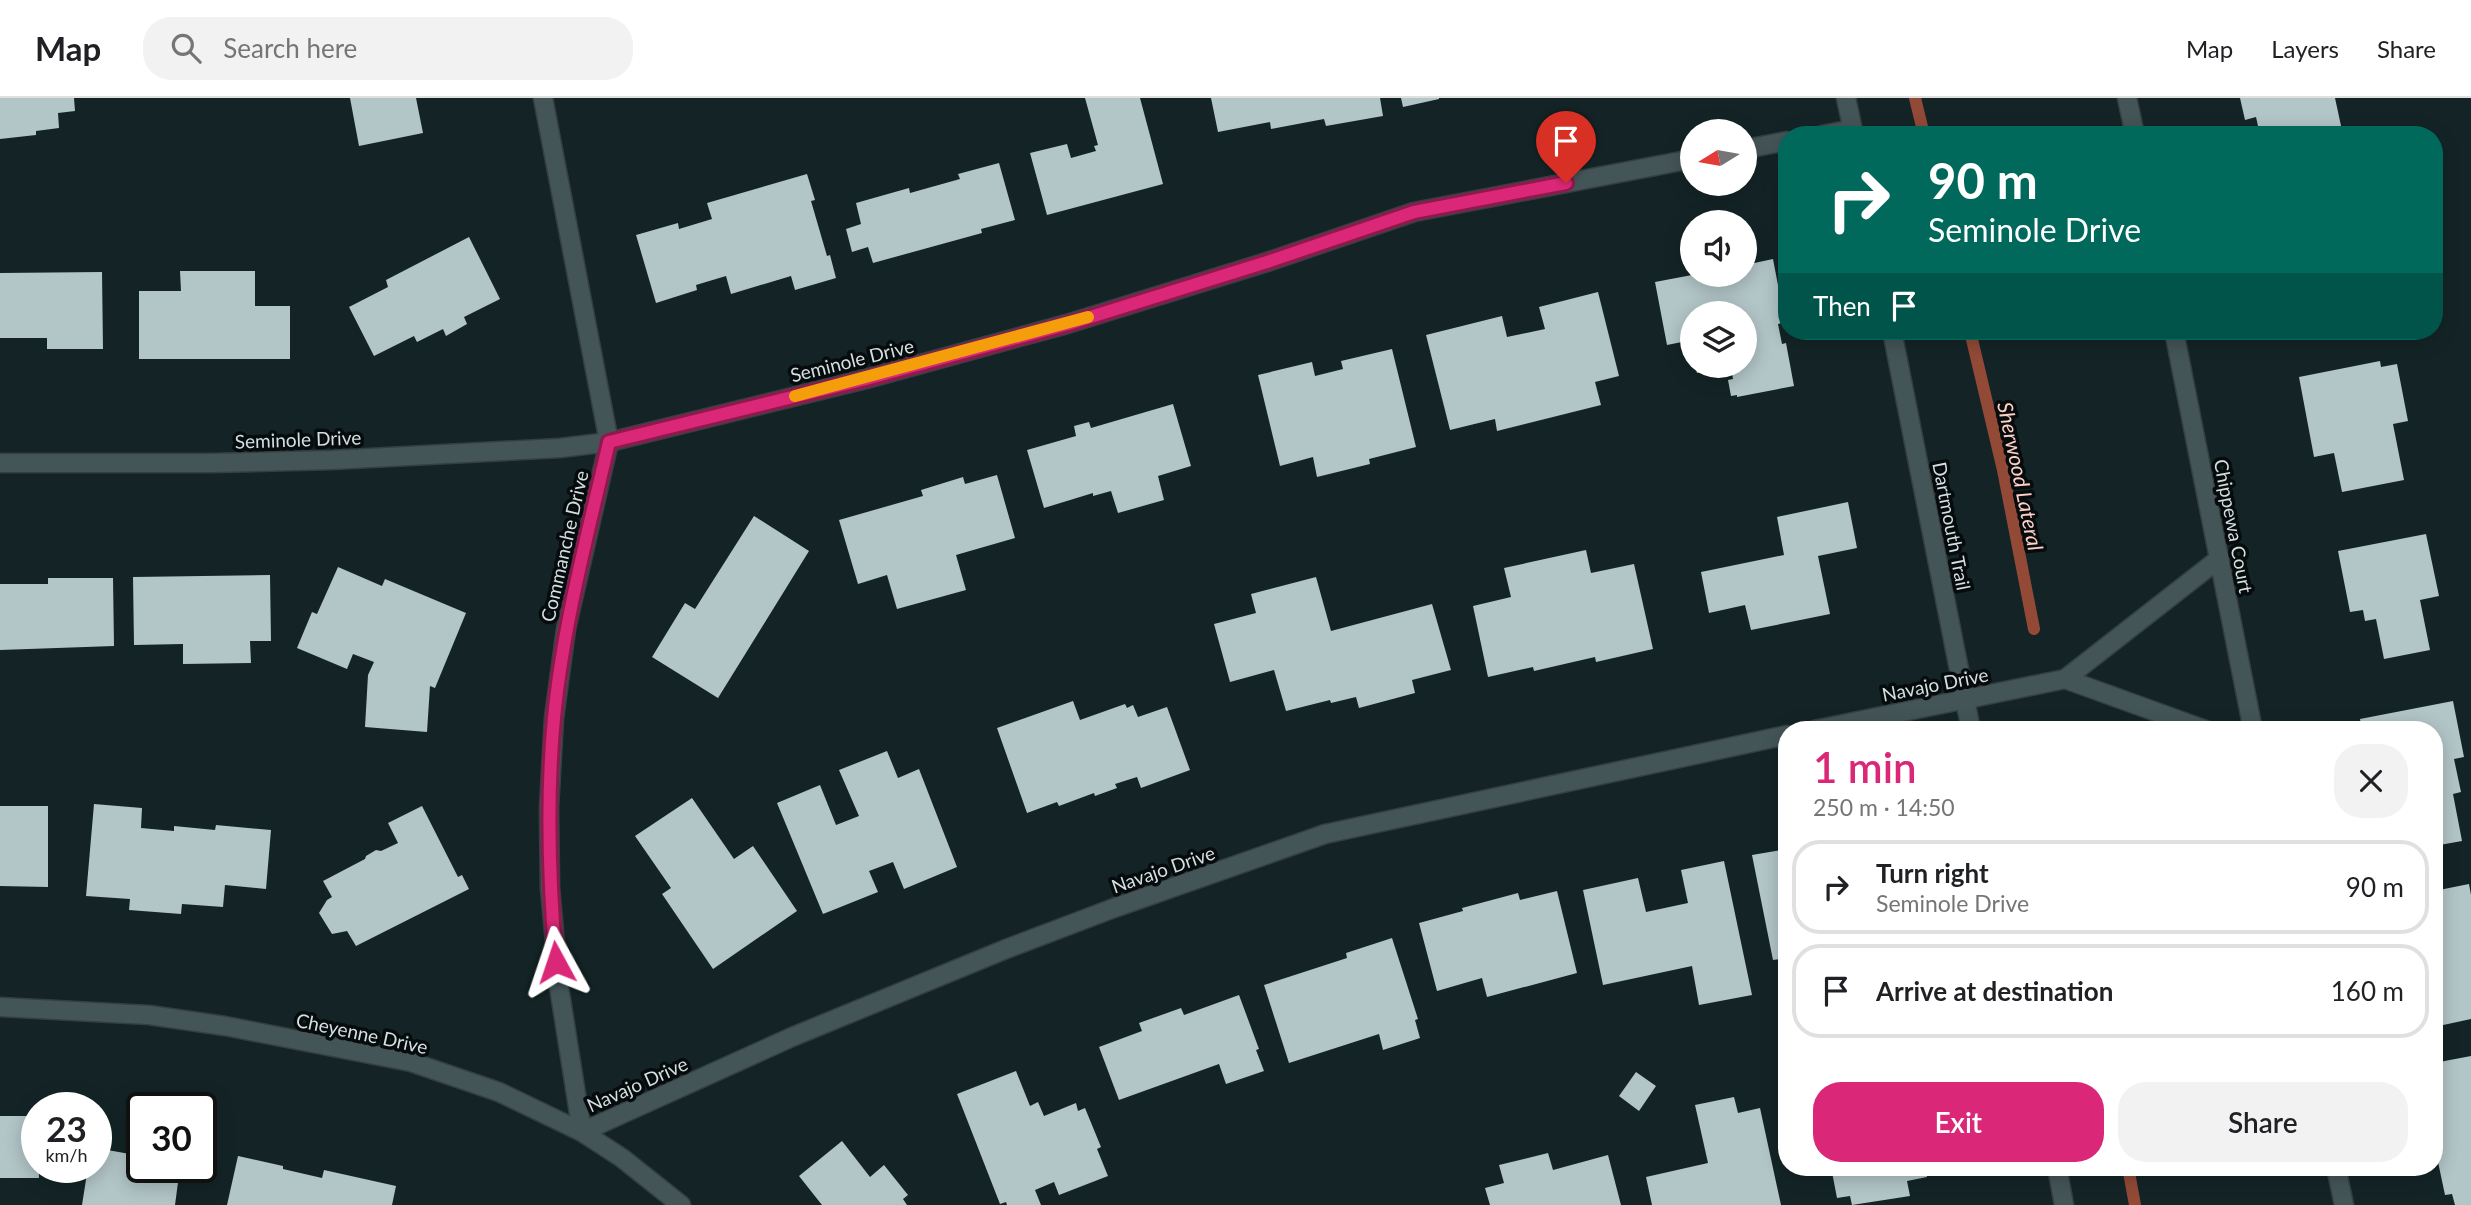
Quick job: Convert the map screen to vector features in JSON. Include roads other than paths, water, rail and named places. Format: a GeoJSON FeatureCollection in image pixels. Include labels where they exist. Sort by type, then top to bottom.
{"type":"FeatureCollection","features":[{"type":"Feature","properties":{"kind":"street","name":"Commanche Drive"},"geometry":{"type":"LineString","coordinates":[[543,98],[609,442],[566,629],[554,718],[549,808],[550,888],[559,987],[582,1132]]}},
{"type":"Feature","properties":{"kind":"street"},"geometry":{"type":"LineString","coordinates":[[1846,98],[1852,126]]}},
{"type":"Feature","properties":{"kind":"street"},"geometry":{"type":"LineString","coordinates":[[2127,98],[2133,126]]}},
{"type":"Feature","properties":{"kind":"street"},"geometry":{"type":"LineString","coordinates":[[1757,147],[1778,143]]}},
{"type":"Feature","properties":{"kind":"street","name":"Seminole Drive"},"geometry":{"type":"LineString","coordinates":[[0,463],[332,460],[560,448],[609,442],[866,379],[1068,324],[1267,262],[1414,212],[1680,161]]}},
{"type":"Feature","properties":{"kind":"street","name":"Dartmouth Trail"},"geometry":{"type":"LineString","coordinates":[[1894,340],[1969,721]]}},
{"type":"Feature","properties":{"kind":"street","name":"Chippewa Court"},"geometry":{"type":"LineString","coordinates":[[2176,340],[2251,721]]}},
{"type":"Feature","properties":{"kind":"street","name":"Navajo Drive"},"geometry":{"type":"LineString","coordinates":[[1858,721],[2065,679],[2220,558]]}},
{"type":"Feature","properties":{"kind":"street"},"geometry":{"type":"LineString","coordinates":[[2065,679],[2181,721]]}},
{"type":"Feature","properties":{"kind":"street","name":"Navajo Drive"},"geometry":{"type":"LineString","coordinates":[[582,1132],[792,1037],[1006,949],[1325,834],[1778,737]]}},
{"type":"Feature","properties":{"kind":"street","name":"Cheyenne Drive"},"geometry":{"type":"LineString","coordinates":[[0,1007],[149,1015],[225,1026],[411,1062],[499,1092],[582,1132],[622,1158],[681,1205]]}},
{"type":"Feature","properties":{"kind":"street"},"geometry":{"type":"LineString","coordinates":[[2059,1176],[2064,1205]]}},
{"type":"Feature","properties":{"kind":"street"},"geometry":{"type":"LineString","coordinates":[[2338,1176],[2344,1205]]}},
{"type":"Feature","properties":{"kind":"waterway","name":"Sherwood Lateral"},"geometry":{"type":"LineString","coordinates":[[1915,98],[1922,126]]}},
{"type":"Feature","properties":{"kind":"waterway","name":"Sherwood Lateral"},"geometry":{"type":"LineString","coordinates":[[1972,340],[2003,470],[2034,629]]}},
{"type":"Feature","properties":{"kind":"waterway","name":"Sherwood Lateral"},"geometry":{"type":"LineString","coordinates":[[2130,1176],[2135,1205]]}}]}
